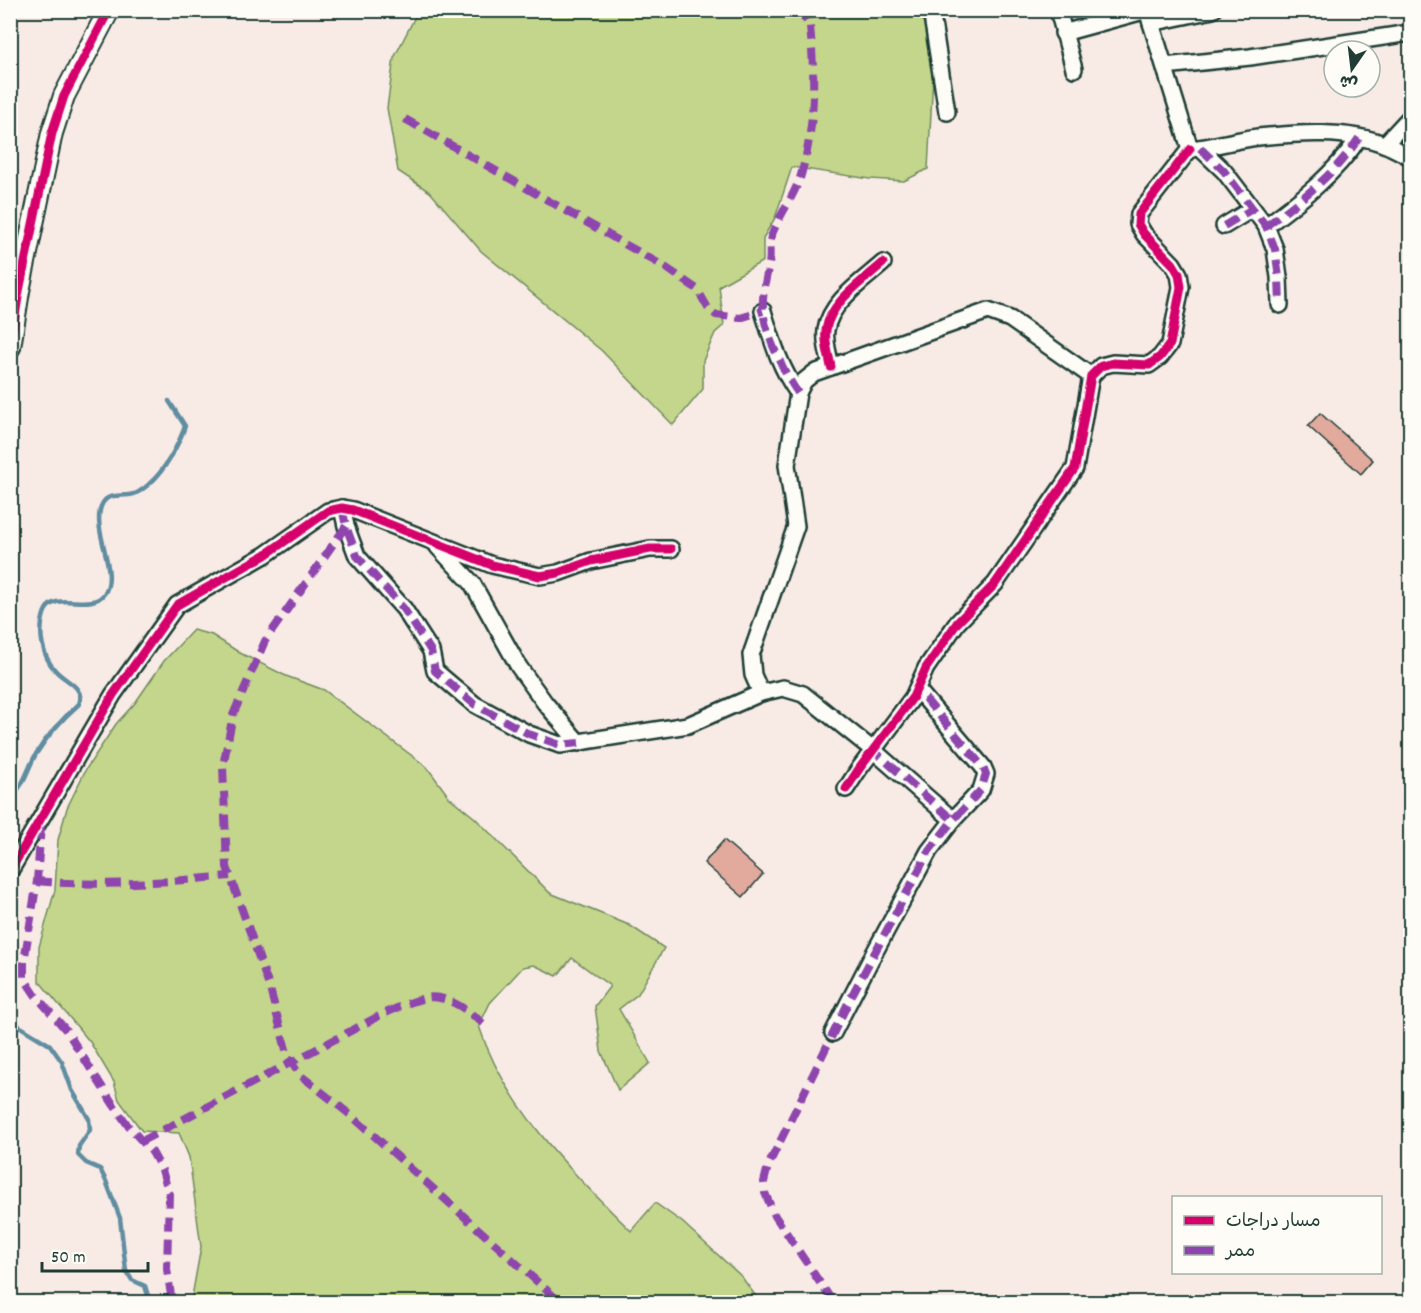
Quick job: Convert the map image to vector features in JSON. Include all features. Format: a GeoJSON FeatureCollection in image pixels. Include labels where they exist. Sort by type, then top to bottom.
{"type":"FeatureCollection","features":[{"type":"Feature","properties":{"kind":"street"},"geometry":{"type":"LineString","coordinates":[[10,347],[19,291],[52,133],[64,96],[109,10]]}},
{"type":"Feature","properties":{"kind":"street"},"geometry":{"type":"LineString","coordinates":[[931,10],[947,112]]}},
{"type":"Feature","properties":{"kind":"street"},"geometry":{"type":"LineString","coordinates":[[1058,10],[1074,69]]}},
{"type":"Feature","properties":{"kind":"street"},"geometry":{"type":"LineString","coordinates":[[1063,33],[1149,15],[1213,10]]}},
{"type":"Feature","properties":{"kind":"street"},"geometry":{"type":"LineString","coordinates":[[1149,15],[1195,149],[1224,171],[1266,226],[1275,249],[1280,305]]}},
{"type":"Feature","properties":{"kind":"street"},"geometry":{"type":"LineString","coordinates":[[1165,66],[1261,56],[1410,33]]}},
{"type":"Feature","properties":{"kind":"street"},"geometry":{"type":"LineString","coordinates":[[1384,144],[1410,117]]}},
{"type":"Feature","properties":{"kind":"street"},"geometry":{"type":"LineString","coordinates":[[846,789],[913,697],[926,668],[957,623],[994,584],[1075,468],[1091,376],[1101,366],[1113,363],[1149,365],[1160,357],[1170,344],[1181,287],[1179,274],[1138,224],[1139,214],[1145,205],[1195,149],[1268,137],[1310,134],[1347,135],[1384,144],[1410,157]]}},
{"type":"Feature","properties":{"kind":"street"},"geometry":{"type":"LineString","coordinates":[[1266,226],[1317,187],[1344,161],[1359,138]]}},
{"type":"Feature","properties":{"kind":"street"},"geometry":{"type":"LineString","coordinates":[[1224,226],[1252,209]]}},
{"type":"Feature","properties":{"kind":"street"},"geometry":{"type":"LineString","coordinates":[[831,367],[826,331],[829,317],[845,298],[883,263]]}},
{"type":"Feature","properties":{"kind":"street"},"geometry":{"type":"LineString","coordinates":[[763,311],[776,354],[788,380],[798,393]]}},
{"type":"Feature","properties":{"kind":"street"},"geometry":{"type":"LineString","coordinates":[[761,693],[753,675],[751,655],[796,526],[787,465],[798,393],[804,381],[814,373],[988,311],[1010,319],[1091,376]]}},
{"type":"Feature","properties":{"kind":"street"},"geometry":{"type":"LineString","coordinates":[[342,508],[347,531],[357,556],[404,609],[432,651],[435,671],[474,704],[530,734],[560,746],[688,725],[761,693],[783,688],[803,694],[873,750],[953,820]]}},
{"type":"Feature","properties":{"kind":"street"},"geometry":{"type":"LineString","coordinates":[[10,871],[113,695],[177,606],[265,555],[328,511],[342,508],[352,510],[492,565],[540,576],[558,573],[591,561],[650,549],[671,549]]}},
{"type":"Feature","properties":{"kind":"street"},"geometry":{"type":"LineString","coordinates":[[435,543],[472,583],[519,667],[544,703],[579,743]]}},
{"type":"Feature","properties":{"kind":"street"},"geometry":{"type":"LineString","coordinates":[[833,1033],[929,851],[953,820],[981,790],[986,774],[983,767],[917,689]]}},
{"type":"Feature","properties":{"kind":"green space"},"geometry":{"type":"Polygon","coordinates":[[[418,11],[925,11],[933,75],[928,169],[904,181],[870,179],[792,167],[775,218],[763,238],[763,261],[719,286],[724,325],[715,333],[703,361],[703,389],[673,425],[602,351],[481,251],[430,192],[398,171],[387,108],[394,58],[418,11]]]}},
{"type":"Feature","properties":{"kind":"green space"},"geometry":{"type":"Polygon","coordinates":[[[193,630],[212,635],[240,653],[286,676],[324,690],[427,767],[449,797],[475,818],[550,893],[629,925],[664,948],[638,994],[619,1009],[650,1063],[618,1090],[601,1051],[595,1006],[610,986],[572,958],[557,976],[534,965],[523,967],[490,1003],[479,1026],[505,1084],[523,1111],[564,1162],[631,1231],[655,1203],[682,1222],[741,1276],[760,1302],[191,1302],[201,1247],[189,1157],[179,1133],[142,1131],[119,1100],[114,1082],[90,1042],[39,981],[39,947],[55,890],[58,840],[67,808],[86,769],[116,724],[135,703],[164,661],[193,630]]]}},
{"type":"Feature","properties":{"kind":"building"},"geometry":{"type":"Polygon","coordinates":[[[1320,413],[1373,460],[1361,474],[1308,426],[1320,413]]]}},
{"type":"Feature","properties":{"kind":"building"},"geometry":{"type":"Polygon","coordinates":[[[724,840],[763,874],[743,897],[704,863],[724,840]]]}},
{"type":"Feature","properties":{"kind":"waterway"},"geometry":{"type":"LineString","coordinates":[[10,799],[22,783],[40,747],[79,704],[77,689],[55,670],[44,651],[41,636],[44,614],[48,606],[55,603],[90,601],[104,594],[109,576],[99,520],[102,504],[109,497],[134,494],[142,490],[155,479],[165,465],[185,426],[169,401]]}},
{"type":"Feature","properties":{"kind":"waterway"},"geometry":{"type":"LineString","coordinates":[[10,1017],[19,1026],[50,1045],[62,1062],[72,1090],[89,1119],[90,1130],[79,1146],[78,1155],[86,1163],[100,1169],[106,1181],[120,1218],[126,1271],[132,1280],[145,1286],[150,1302]]}},
{"type":"Feature","properties":{"kind":"marked path"},"geometry":{"type":"LineString","coordinates":[[796,10],[810,24]]}},
{"type":"Feature","properties":{"kind":"marked path"},"geometry":{"type":"LineString","coordinates":[[798,393],[781,365],[771,341],[764,318],[763,303],[764,286],[770,261],[770,240],[798,183],[810,134],[813,72],[808,10]]}},
{"type":"Feature","properties":{"kind":"marked path"},"geometry":{"type":"LineString","coordinates":[[405,119],[665,267],[697,289],[708,308],[716,315],[740,318],[763,311]]}},
{"type":"Feature","properties":{"kind":"marked path"},"geometry":{"type":"LineString","coordinates":[[1266,226],[1328,175],[1359,138]]}},
{"type":"Feature","properties":{"kind":"marked path"},"geometry":{"type":"LineString","coordinates":[[1200,148],[1224,171],[1266,226],[1275,249],[1280,305]]}},
{"type":"Feature","properties":{"kind":"marked path"},"geometry":{"type":"LineString","coordinates":[[1224,226],[1252,209]]}},
{"type":"Feature","properties":{"kind":"marked path"},"geometry":{"type":"LineString","coordinates":[[342,508],[357,556],[404,609],[431,651],[435,671],[474,704],[529,734],[560,745],[579,743]]}},
{"type":"Feature","properties":{"kind":"marked path"},"geometry":{"type":"LineString","coordinates":[[346,526],[265,641],[233,715],[223,766],[227,867],[270,989],[288,1057],[299,1074],[353,1117],[560,1302]]}},
{"type":"Feature","properties":{"kind":"marked path"},"geometry":{"type":"LineString","coordinates":[[833,1302],[775,1216],[765,1193],[764,1182],[768,1166],[851,997],[929,851],[953,820],[981,790],[986,774],[983,767],[917,689]]}},
{"type":"Feature","properties":{"kind":"marked path"},"geometry":{"type":"LineString","coordinates":[[870,753],[873,750],[953,820]]}},
{"type":"Feature","properties":{"kind":"marked path"},"geometry":{"type":"LineString","coordinates":[[41,825],[37,881],[24,962],[24,978],[36,996],[66,1030],[113,1104],[129,1127],[152,1152],[162,1170],[169,1194],[167,1269],[172,1302]]}},
{"type":"Feature","properties":{"kind":"marked path"},"geometry":{"type":"LineString","coordinates":[[37,881],[109,884],[230,876]]}},
{"type":"Feature","properties":{"kind":"marked path"},"geometry":{"type":"LineString","coordinates":[[142,1141],[381,1015],[415,1001],[434,997],[442,998],[466,1010],[486,1026]]}},
{"type":"Feature","properties":{"kind":"cycle path"},"geometry":{"type":"LineString","coordinates":[[10,347],[19,291],[52,133],[64,96],[109,10]]}},
{"type":"Feature","properties":{"kind":"cycle path"},"geometry":{"type":"LineString","coordinates":[[846,789],[913,697],[926,668],[957,623],[995,584],[1075,468],[1091,376],[1101,366],[1113,363],[1149,365],[1160,357],[1170,344],[1181,287],[1179,274],[1173,264],[1144,234],[1138,224],[1139,214],[1190,149]]}},
{"type":"Feature","properties":{"kind":"cycle path"},"geometry":{"type":"LineString","coordinates":[[831,367],[826,339],[829,320],[848,293],[883,263]]}},
{"type":"Feature","properties":{"kind":"cycle path"},"geometry":{"type":"LineString","coordinates":[[10,871],[113,695],[177,605],[265,555],[328,511],[342,508],[353,510],[492,565],[540,576],[558,573],[591,561],[650,549],[671,549]]}}]}
